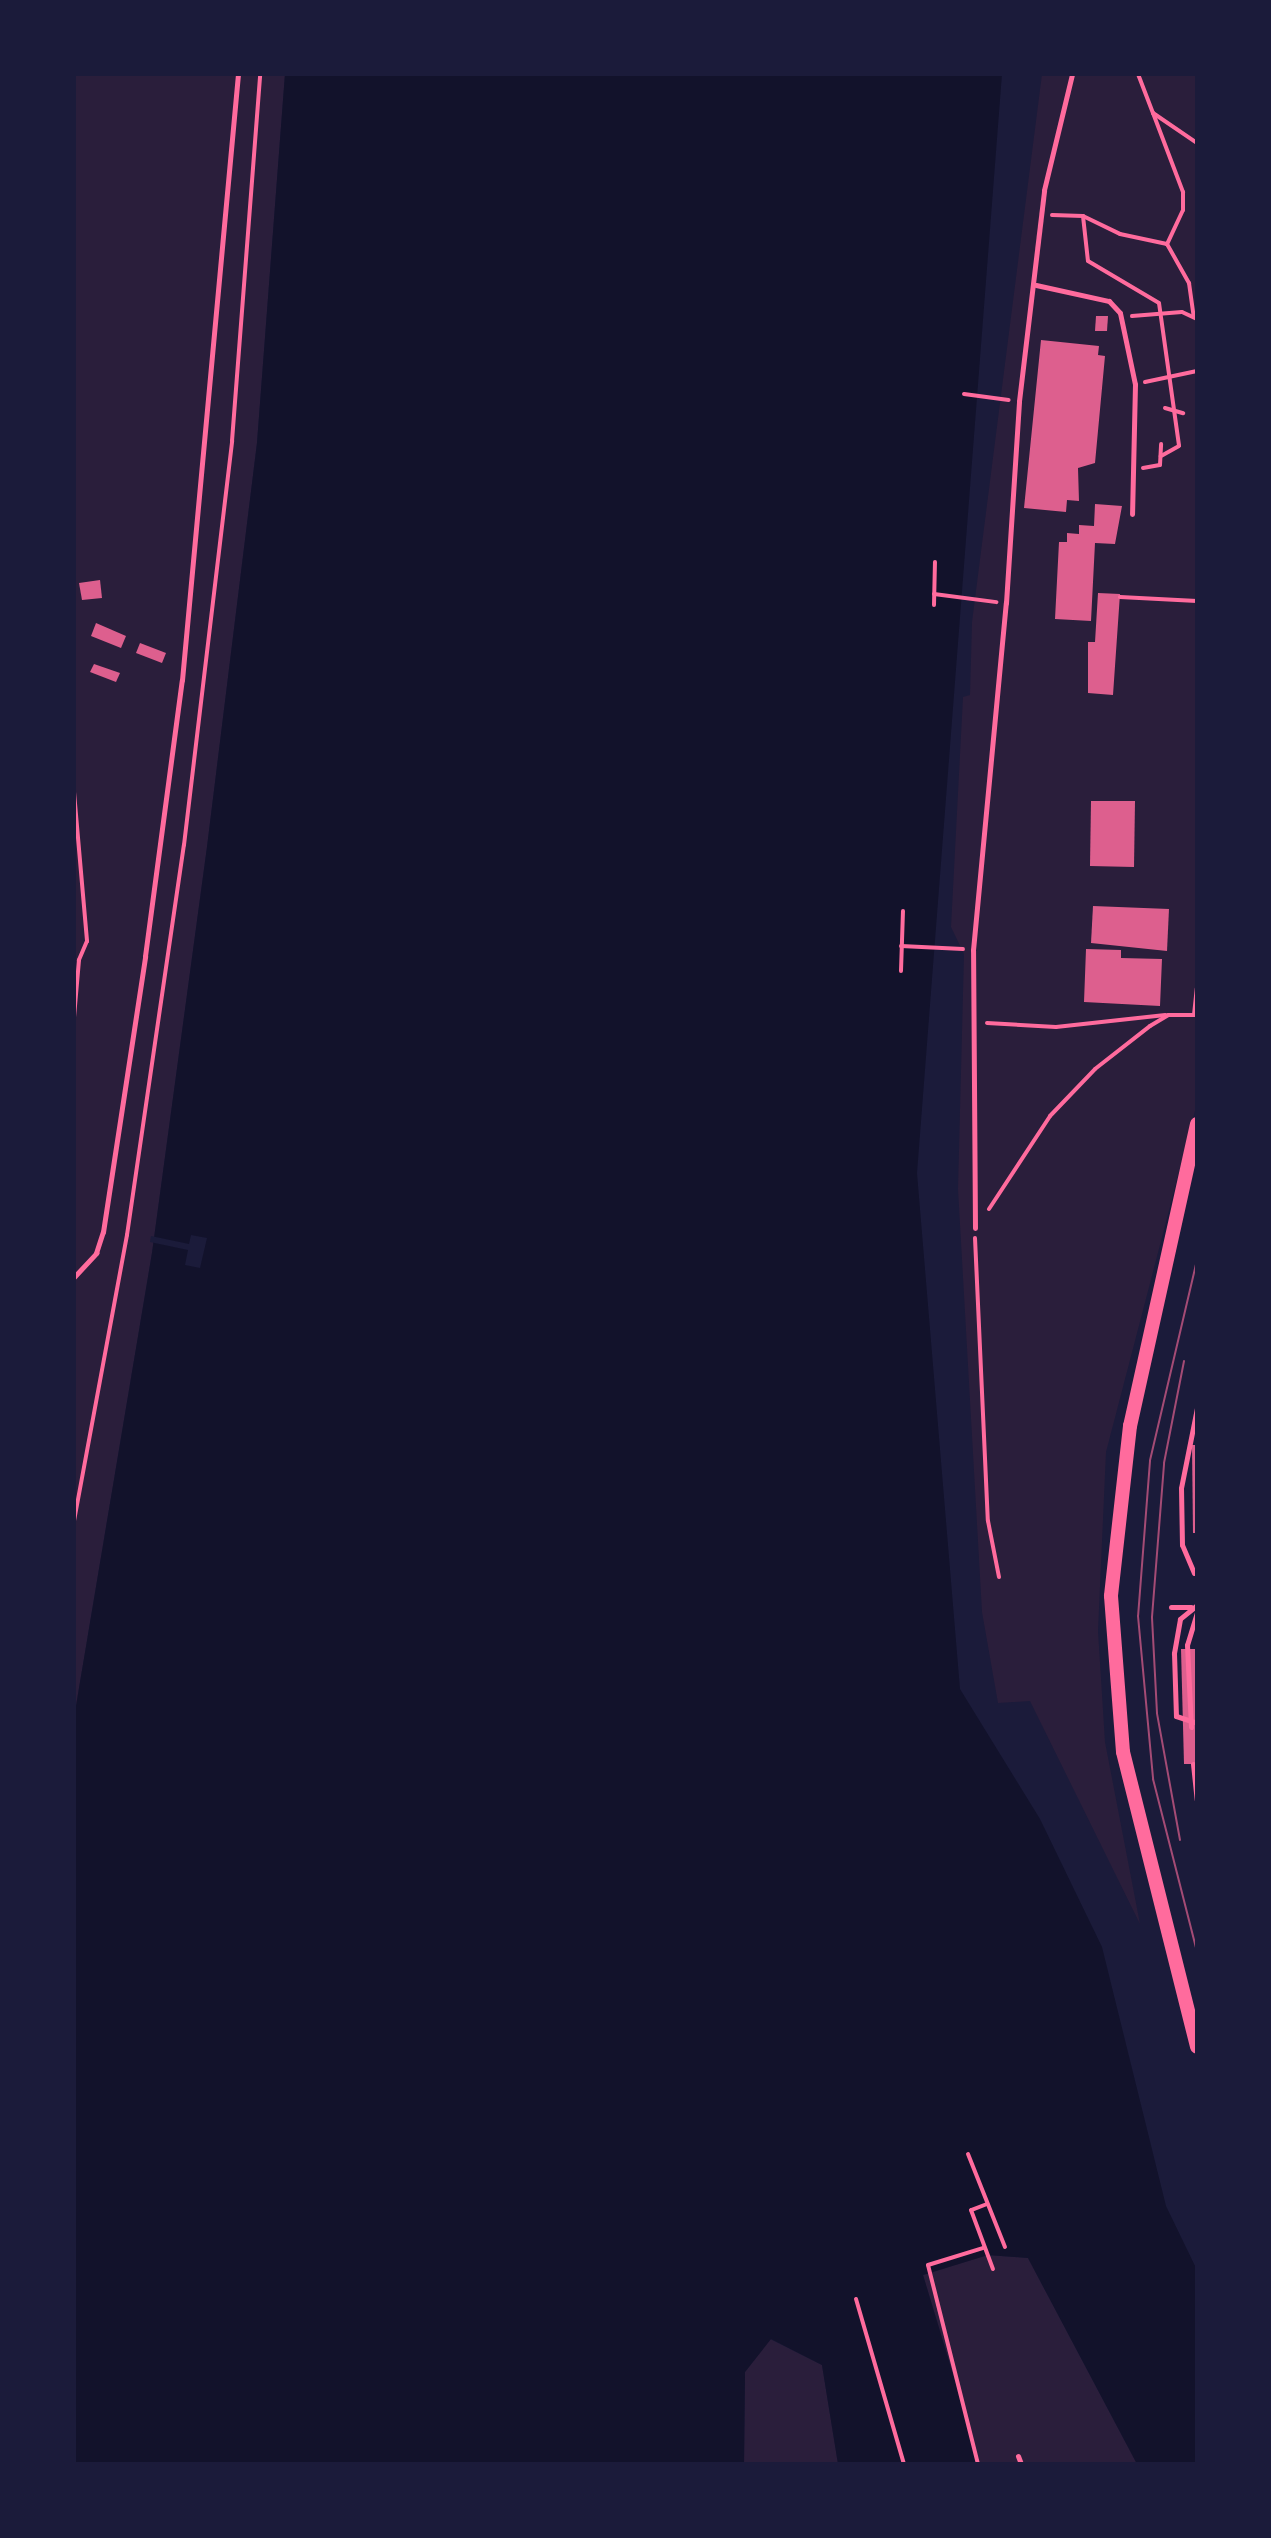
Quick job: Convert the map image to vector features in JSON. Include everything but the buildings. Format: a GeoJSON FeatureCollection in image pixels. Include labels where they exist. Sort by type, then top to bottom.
{"type":"FeatureCollection","features":[{"type":"Feature","properties":{"kind":"main road"},"geometry":{"type":"LineString","coordinates":[[1197,1124],[1130,1426],[1111,1596],[1123,1752],[1197,2047]]}},
{"type":"Feature","properties":{"kind":"lane"},"geometry":{"type":"LineString","coordinates":[[74,1277],[96,1253],[103,1232],[153,895],[196,541],[238,74]]}},
{"type":"Feature","properties":{"kind":"lane"},"geometry":{"type":"LineString","coordinates":[[975,1228],[970,1021],[973,950],[1006,603],[1019,401],[1036,285],[1044,190],[1072,74]]}},
{"type":"Feature","properties":{"kind":"lane"},"geometry":{"type":"LineString","coordinates":[[1036,285],[1109,301],[1121,316],[1135,384],[1132,514]]}},
{"type":"Feature","properties":{"kind":"lane"},"geometry":{"type":"LineString","coordinates":[[1196,1576],[1182,1545],[1181,1488],[1197,1408]]}},
{"type":"Feature","properties":{"kind":"lane"},"geometry":{"type":"LineString","coordinates":[[1196,1576],[1197,1555]]}},
{"type":"Feature","properties":{"kind":"lane"},"geometry":{"type":"LineString","coordinates":[[1171,1607],[1197,1607]]}},
{"type":"Feature","properties":{"kind":"lane"},"geometry":{"type":"LineString","coordinates":[[1197,1607],[1187,1645],[1193,1724],[1176,1716],[1174,1653],[1180,1619],[1197,1607]]}},
{"type":"Feature","properties":{"kind":"lane"},"geometry":{"type":"LineString","coordinates":[[1193,1764],[1197,1800]]}},
{"type":"Feature","properties":{"kind":"lane"},"geometry":{"type":"LineString","coordinates":[[1018,2456],[1021,2464]]}},
{"type":"Feature","properties":{"kind":"path"},"geometry":{"type":"LineString","coordinates":[[74,1521],[127,1235],[184,845],[232,441],[260,74]]}},
{"type":"Feature","properties":{"kind":"path"},"geometry":{"type":"LineString","coordinates":[[1138,74],[1183,192],[1183,210],[1167,244]]}},
{"type":"Feature","properties":{"kind":"path"},"geometry":{"type":"LineString","coordinates":[[1153,113],[1197,143]]}},
{"type":"Feature","properties":{"kind":"path"},"geometry":{"type":"LineString","coordinates":[[1083,216],[1131,238],[1167,244]]}},
{"type":"Feature","properties":{"kind":"path"},"geometry":{"type":"LineString","coordinates":[[1167,244],[1189,283],[1196,318]]}},
{"type":"Feature","properties":{"kind":"path"},"geometry":{"type":"LineString","coordinates":[[1121,316],[1182,312],[1196,318]]}},
{"type":"Feature","properties":{"kind":"path"},"geometry":{"type":"LineString","coordinates":[[1135,384],[1197,371]]}},
{"type":"Feature","properties":{"kind":"path"},"geometry":{"type":"LineString","coordinates":[[964,394],[1019,401]]}},
{"type":"Feature","properties":{"kind":"path"},"geometry":{"type":"LineString","coordinates":[[1165,408],[1183,413]]}},
{"type":"Feature","properties":{"kind":"path"},"geometry":{"type":"LineString","coordinates":[[1133,470],[1160,465],[1161,444]]}},
{"type":"Feature","properties":{"kind":"path"},"geometry":{"type":"LineString","coordinates":[[1161,456],[1179,446]]}},
{"type":"Feature","properties":{"kind":"path"},"geometry":{"type":"LineString","coordinates":[[934,605],[935,562]]}},
{"type":"Feature","properties":{"kind":"path"},"geometry":{"type":"LineString","coordinates":[[934,594],[1006,603]]}},
{"type":"Feature","properties":{"kind":"path"},"geometry":{"type":"LineString","coordinates":[[1120,597],[1197,601]]}},
{"type":"Feature","properties":{"kind":"path"},"geometry":{"type":"LineString","coordinates":[[74,792],[87,941],[79,960],[74,1017]]}},
{"type":"Feature","properties":{"kind":"path"},"geometry":{"type":"LineString","coordinates":[[901,971],[903,911]]}},
{"type":"Feature","properties":{"kind":"path"},"geometry":{"type":"LineString","coordinates":[[901,946],[973,950]]}},
{"type":"Feature","properties":{"kind":"path"},"geometry":{"type":"LineString","coordinates":[[970,1021],[1056,1027],[1194,1015],[1197,988]]}},
{"type":"Feature","properties":{"kind":"path"},"geometry":{"type":"LineString","coordinates":[[999,1577],[988,1521],[975,1228],[1050,1116],[1095,1069],[1168,1015]]}},
{"type":"Feature","properties":{"kind":"path"},"geometry":{"type":"LineString","coordinates":[[127,1235],[134,1235]]}},
{"type":"Feature","properties":{"kind":"path"},"geometry":{"type":"LineString","coordinates":[[968,2154],[1005,2247]]}},
{"type":"Feature","properties":{"kind":"path"},"geometry":{"type":"LineString","coordinates":[[987,2204],[971,2210],[993,2269]]}},
{"type":"Feature","properties":{"kind":"path"},"geometry":{"type":"LineString","coordinates":[[978,2464],[928,2265],[983,2248]]}},
{"type":"Feature","properties":{"kind":"path"},"geometry":{"type":"LineString","coordinates":[[856,2299],[904,2464]]}},
{"type":"Feature","properties":{"kind":"shaded area"},"geometry":{"type":"Polygon","coordinates":[[[74,74],[285,74],[257,443],[207,847],[152,1253],[74,1718],[74,74]]]}},
{"type":"Feature","properties":{"kind":"shaded area"},"geometry":{"type":"Polygon","coordinates":[[[285,74],[1002,74],[917,1173],[960,1689],[1040,1819],[1102,1947],[1166,2206],[1197,2270],[1197,2464],[1137,2464],[1028,2258],[988,2255],[923,2275],[980,2464],[838,2464],[822,2365],[771,2339],[745,2372],[744,2464],[74,2464],[74,1718],[152,1253],[207,847],[257,443],[285,74]]]}},
{"type":"Feature","properties":{"kind":"shaded area"},"geometry":{"type":"Polygon","coordinates":[[[1042,74],[1197,74],[1197,1103],[1106,1452],[1098,1631],[1105,1742],[1140,1924],[1030,1701],[998,1703],[982,1612],[958,1189],[964,954],[951,927],[963,697],[970,695],[972,622],[1042,74]]]}},
{"type":"Feature","properties":{"kind":"shaded area"},"geometry":{"type":"Polygon","coordinates":[[[987,2255],[1028,2258],[1137,2464],[980,2464],[923,2275],[987,2255]]]}},
{"type":"Feature","properties":{"kind":"shaded area"},"geometry":{"type":"Polygon","coordinates":[[[770,2339],[822,2365],[838,2464],[744,2464],[745,2372],[770,2339]]]}},
{"type":"Feature","properties":{"kind":"pier"},"geometry":{"type":"Polygon","coordinates":[[[191,1235],[207,1238],[200,1268],[185,1265],[188,1250],[150,1242],[151,1236],[189,1244],[191,1235]]]}},
{"type":"Feature","properties":{"kind":"tram line"},"geometry":{"type":"LineString","coordinates":[[1197,1260],[1150,1461],[1138,1616],[1153,1779],[1197,1952]]}},
{"type":"Feature","properties":{"kind":"tram line"},"geometry":{"type":"LineString","coordinates":[[1180,1840],[1157,1713],[1152,1617],[1164,1463],[1184,1361]]}}]}
